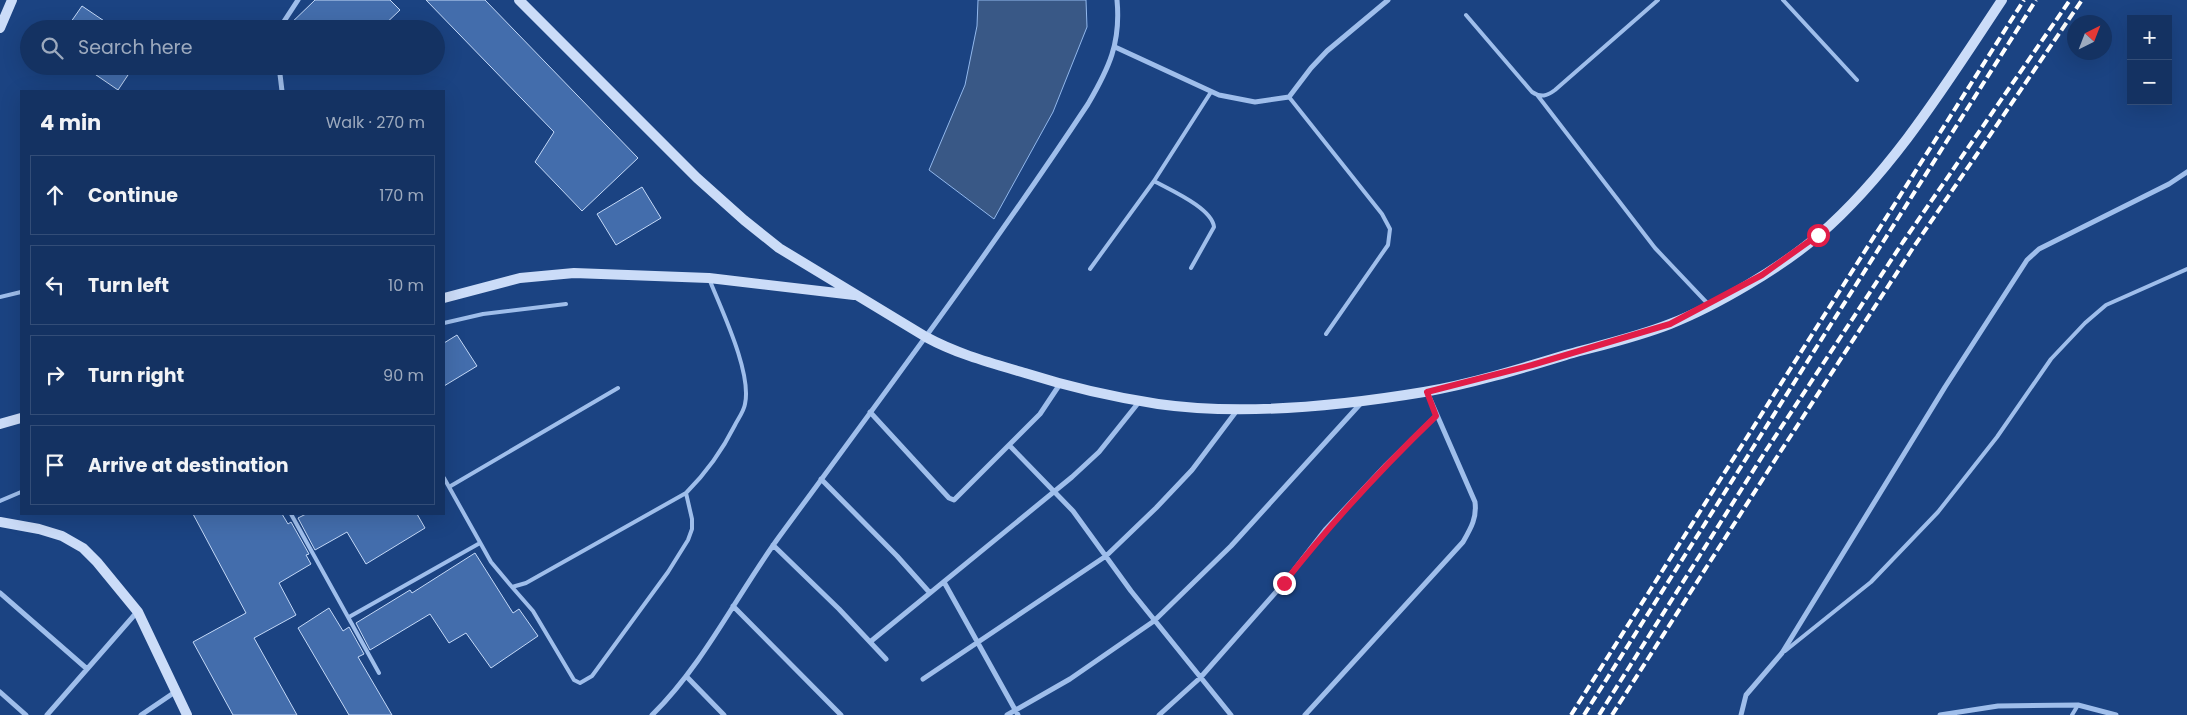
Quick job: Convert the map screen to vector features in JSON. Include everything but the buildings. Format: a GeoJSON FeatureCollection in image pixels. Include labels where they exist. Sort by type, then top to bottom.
{"type":"FeatureCollection","features":[{"type":"Feature","properties":{"kind":"street"},"geometry":{"type":"LineString","coordinates":[[0,28],[12,0]]}},
{"type":"Feature","properties":{"kind":"street"},"geometry":{"type":"LineString","coordinates":[[285,20],[298,0]]}},
{"type":"Feature","properties":{"kind":"street"},"geometry":{"type":"LineString","coordinates":[[519,0],[697,178],[744,220],[779,248],[926,337],[950,350],[1078,389],[1160,404],[1238,408],[1319,406],[1427,392],[1532,365],[1625,338],[1670,324],[1708,305],[1762,275],[1818,235],[1871,182],[1914,128],[2002,0]]}},
{"type":"Feature","properties":{"kind":"street"},"geometry":{"type":"LineString","coordinates":[[652,715],[686,676],[773,545],[926,337],[1088,104],[1105,74],[1115,47],[1117,0]]}},
{"type":"Feature","properties":{"kind":"street"},"geometry":{"type":"LineString","coordinates":[[1115,47],[1210,92],[1255,102],[1288,97],[1311,68],[1327,52],[1388,0]]}},
{"type":"Feature","properties":{"kind":"street"},"geometry":{"type":"LineString","coordinates":[[279,75],[282,90]]}},
{"type":"Feature","properties":{"kind":"street"},"geometry":{"type":"LineString","coordinates":[[1741,715],[1746,695],[1782,653],[1935,403],[2027,260],[2039,250],[2169,184],[2187,172]]}},
{"type":"Feature","properties":{"kind":"street"},"geometry":{"type":"LineString","coordinates":[[445,298],[520,278],[574,274],[709,278],[858,296]]}},
{"type":"Feature","properties":{"kind":"street"},"geometry":{"type":"LineString","coordinates":[[870,412],[949,498],[954,500],[1040,414],[1060,384]]}},
{"type":"Feature","properties":{"kind":"street"},"geometry":{"type":"LineString","coordinates":[[1304,715],[1463,542],[1472,527],[1476,512],[1475,502],[1427,392]]}},
{"type":"Feature","properties":{"kind":"street"},"geometry":{"type":"LineString","coordinates":[[1007,715],[1017,713],[1154,621],[1231,546],[1364,400]]}},
{"type":"Feature","properties":{"kind":"street"},"geometry":{"type":"LineString","coordinates":[[870,642],[1055,491],[1099,452],[1140,401]]}},
{"type":"Feature","properties":{"kind":"street"},"geometry":{"type":"LineString","coordinates":[[923,679],[1106,556],[1192,470],[1238,408]]}},
{"type":"Feature","properties":{"kind":"street"},"geometry":{"type":"LineString","coordinates":[[1159,715],[1200,678],[1284,583],[1325,530],[1386,465],[1436,416]]}},
{"type":"Feature","properties":{"kind":"street"},"geometry":{"type":"LineString","coordinates":[[0,424],[20,418]]}},
{"type":"Feature","properties":{"kind":"street"},"geometry":{"type":"LineString","coordinates":[[1009,445],[1073,511],[1154,621],[1231,715]]}},
{"type":"Feature","properties":{"kind":"street"},"geometry":{"type":"LineString","coordinates":[[822,479],[897,556],[930,594]]}},
{"type":"Feature","properties":{"kind":"street"},"geometry":{"type":"LineString","coordinates":[[0,522],[62,536],[83,548],[97,562],[138,612],[187,715]]}},
{"type":"Feature","properties":{"kind":"street"},"geometry":{"type":"LineString","coordinates":[[773,545],[886,658]]}},
{"type":"Feature","properties":{"kind":"street"},"geometry":{"type":"LineString","coordinates":[[944,582],[1017,713]]}},
{"type":"Feature","properties":{"kind":"street"},"geometry":{"type":"LineString","coordinates":[[0,593],[86,668]]}},
{"type":"Feature","properties":{"kind":"street"},"geometry":{"type":"LineString","coordinates":[[733,606],[841,715]]}},
{"type":"Feature","properties":{"kind":"street"},"geometry":{"type":"LineString","coordinates":[[47,715],[86,668],[138,612]]}},
{"type":"Feature","properties":{"kind":"street"},"geometry":{"type":"LineString","coordinates":[[686,676],[724,715]]}},
{"type":"Feature","properties":{"kind":"street"},"geometry":{"type":"LineString","coordinates":[[0,692],[26,715]]}},
{"type":"Feature","properties":{"kind":"street"},"geometry":{"type":"LineString","coordinates":[[140,715],[175,692]]}},
{"type":"Feature","properties":{"kind":"street"},"geometry":{"type":"LineString","coordinates":[[1940,715],[1998,706],[2078,705],[2116,715]]}},
{"type":"Feature","properties":{"kind":"lane"},"geometry":{"type":"LineString","coordinates":[[1538,96],[1547,96],[1555,90],[1658,0]]}},
{"type":"Feature","properties":{"kind":"lane"},"geometry":{"type":"LineString","coordinates":[[1784,0],[1857,80]]}},
{"type":"Feature","properties":{"kind":"lane"},"geometry":{"type":"LineString","coordinates":[[1466,16],[1532,92],[1538,96],[1655,248],[1708,305]]}},
{"type":"Feature","properties":{"kind":"lane"},"geometry":{"type":"LineString","coordinates":[[1090,269],[1154,181],[1210,92]]}},
{"type":"Feature","properties":{"kind":"lane"},"geometry":{"type":"LineString","coordinates":[[1288,97],[1382,214],[1390,229],[1388,245],[1326,334]]}},
{"type":"Feature","properties":{"kind":"lane"},"geometry":{"type":"LineString","coordinates":[[1154,181],[1206,212],[1214,221],[1214,227],[1191,268]]}},
{"type":"Feature","properties":{"kind":"lane"},"geometry":{"type":"LineString","coordinates":[[1782,653],[1871,582],[1938,512],[1978,463],[2051,359],[2085,323],[2106,305],[2187,270]]}},
{"type":"Feature","properties":{"kind":"lane"},"geometry":{"type":"LineString","coordinates":[[512,587],[526,583],[686,493],[702,476],[723,448],[745,405],[746,384],[742,365],[709,278]]}},
{"type":"Feature","properties":{"kind":"lane"},"geometry":{"type":"LineString","coordinates":[[0,297],[20,292]]}},
{"type":"Feature","properties":{"kind":"lane"},"geometry":{"type":"LineString","coordinates":[[445,324],[482,314],[566,304]]}},
{"type":"Feature","properties":{"kind":"lane"},"geometry":{"type":"LineString","coordinates":[[449,487],[618,388]]}},
{"type":"Feature","properties":{"kind":"lane"},"geometry":{"type":"LineString","coordinates":[[445,480],[491,562],[533,611],[574,680],[580,683],[592,676],[668,572],[688,540],[692,529],[692,519],[686,493]]}},
{"type":"Feature","properties":{"kind":"lane"},"geometry":{"type":"LineString","coordinates":[[0,501],[20,492]]}},
{"type":"Feature","properties":{"kind":"lane"},"geometry":{"type":"LineString","coordinates":[[292,515],[379,673]]}},
{"type":"Feature","properties":{"kind":"lane"},"geometry":{"type":"LineString","coordinates":[[349,617],[480,543]]}},
{"type":"Feature","properties":{"kind":"lane"},"geometry":{"type":"LineString","coordinates":[[2072,715],[2078,705]]}},
{"type":"Feature","properties":{"kind":"water"},"geometry":{"type":"Polygon","coordinates":[[[978,0],[1086,0],[1087,27],[1053,112],[994,219],[929,170],[965,85],[977,26],[978,0]]]}},
{"type":"Feature","properties":{"kind":"railway"},"geometry":{"type":"LineString","coordinates":[[1571,715],[2024,0]]}},
{"type":"Feature","properties":{"kind":"railway"},"geometry":{"type":"LineString","coordinates":[[1584,715],[2036,0]]}},
{"type":"Feature","properties":{"kind":"railway"},"geometry":{"type":"LineString","coordinates":[[1599,715],[1765,452],[1903,242],[2070,0]]}},
{"type":"Feature","properties":{"kind":"railway"},"geometry":{"type":"LineString","coordinates":[[1612,715],[1913,248],[2082,0]]}},
{"type":"Feature","properties":{"kind":"route"},"geometry":{"type":"LineString","coordinates":[[1284,583],[1325,530],[1386,465],[1436,416],[1427,392],[1532,365],[1670,324],[1762,275],[1818,235]]}}]}
